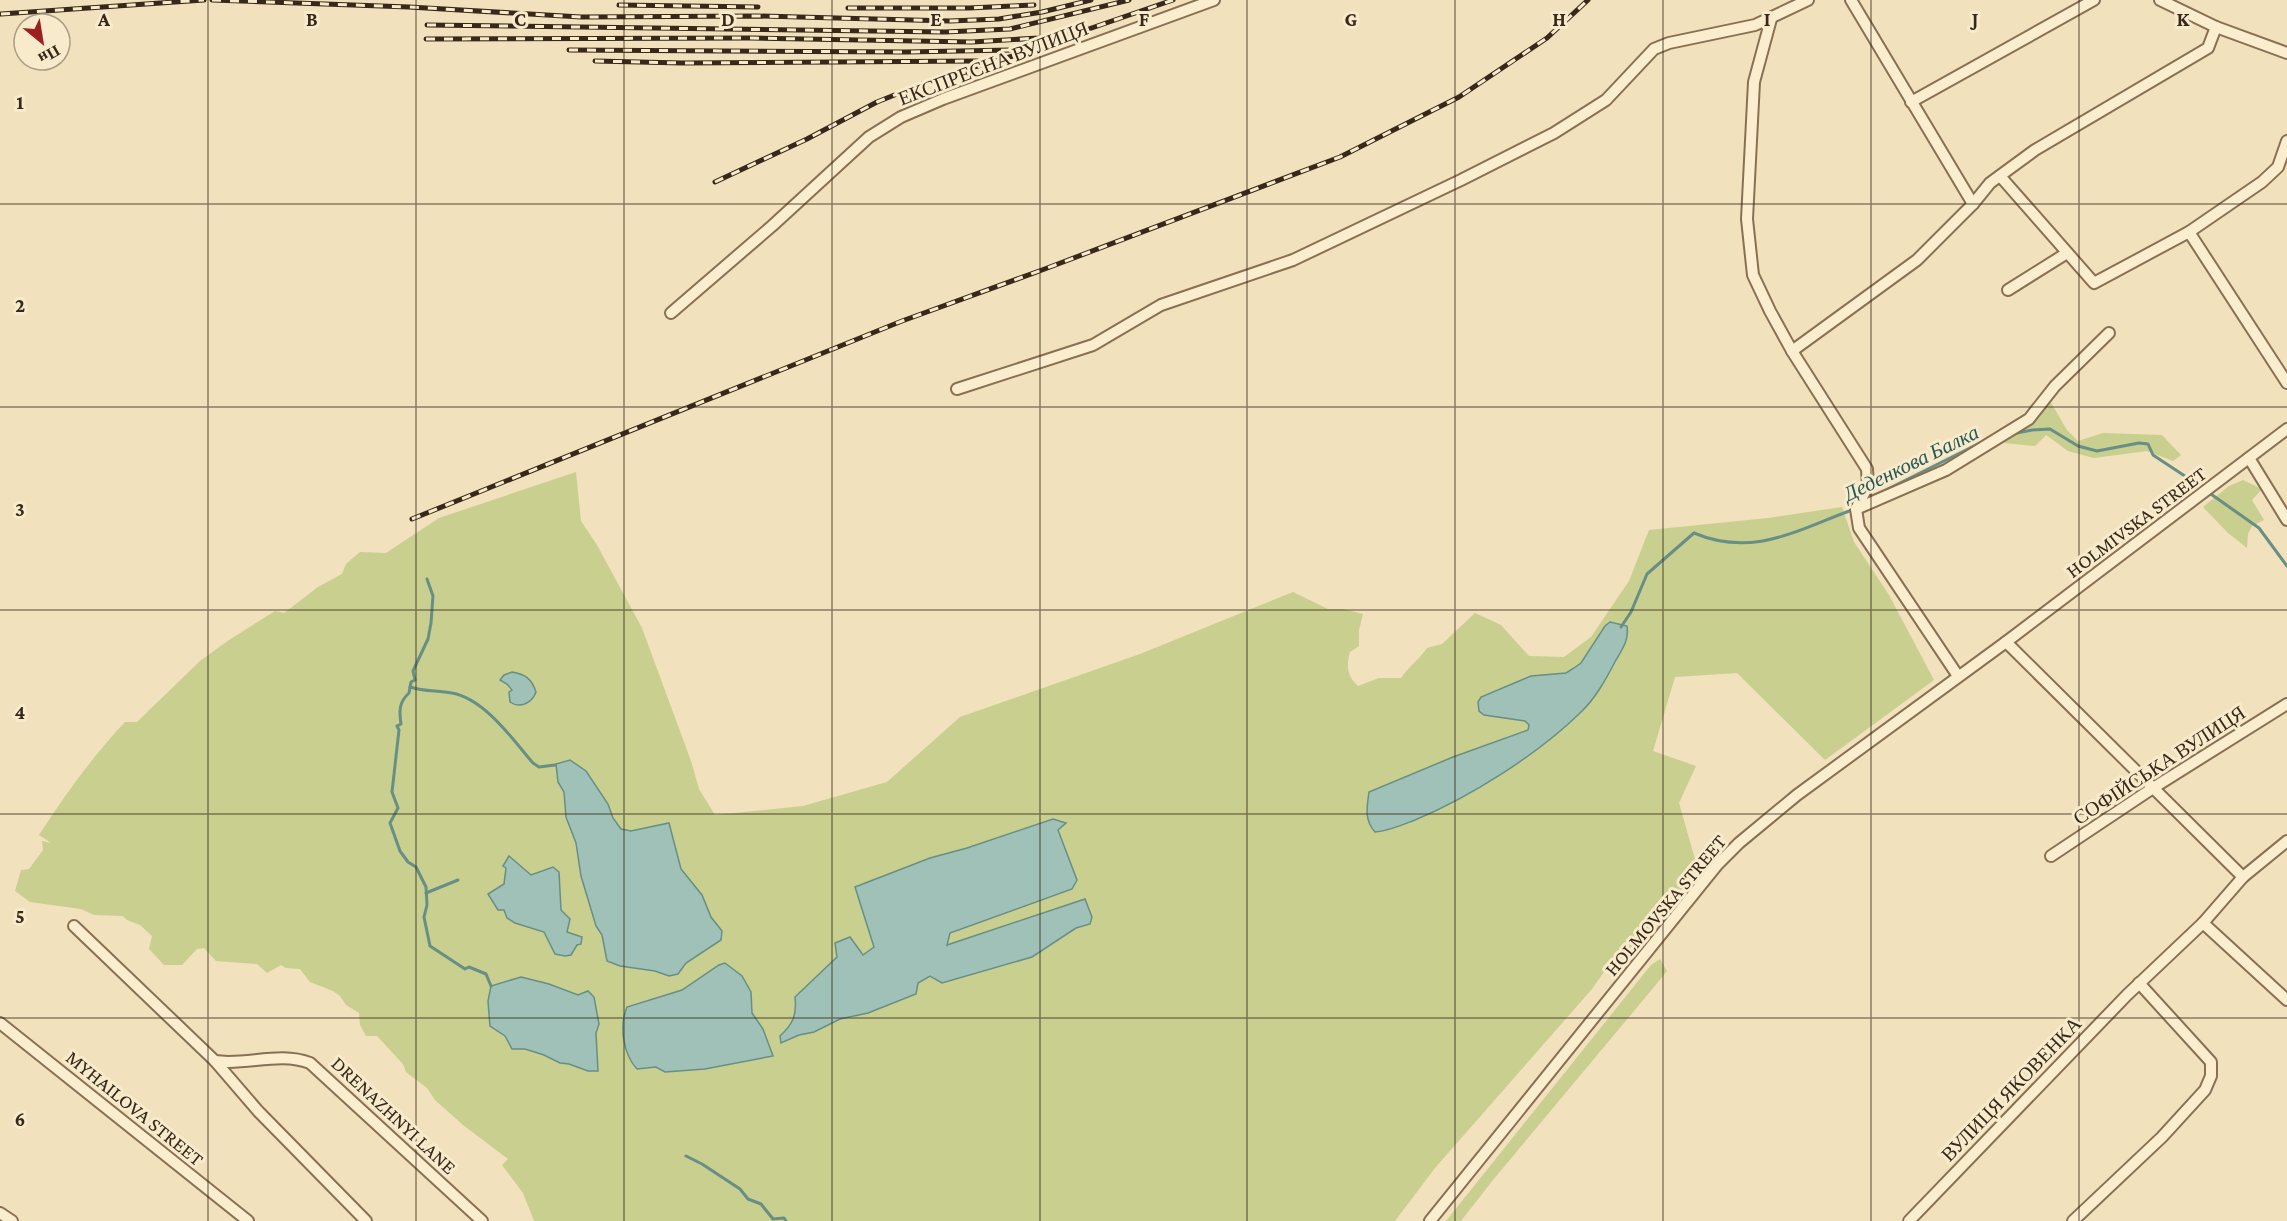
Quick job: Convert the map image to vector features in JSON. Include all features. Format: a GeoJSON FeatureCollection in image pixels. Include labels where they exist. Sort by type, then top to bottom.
{"type":"FeatureCollection","features":[{"type":"Feature","properties":{"kind":"street","name":"ЕКСПРЕСНА ВУЛИЦЯ"},"geometry":{"type":"LineString","coordinates":[[671,313],[772,226],[869,137],[901,117],[943,99],[1214,0]]}},
{"type":"Feature","properties":{"kind":"street"},"geometry":{"type":"LineString","coordinates":[[957,389],[1093,345],[1161,305],[1293,260],[1461,180],[1588,113],[1606,100],[1654,50],[1669,43],[1755,25],[1808,0]]}},
{"type":"Feature","properties":{"kind":"street"},"geometry":{"type":"LineString","coordinates":[[1851,0],[1974,204]]}},
{"type":"Feature","properties":{"kind":"street"},"geometry":{"type":"LineString","coordinates":[[1911,102],[2094,0]]}},
{"type":"Feature","properties":{"kind":"street"},"geometry":{"type":"LineString","coordinates":[[2160,0],[2216,27],[2287,53]]}},
{"type":"Feature","properties":{"kind":"street"},"geometry":{"type":"LineString","coordinates":[[1771,19],[1754,82],[1747,219],[1753,274],[1792,351],[1867,469],[1868,486],[1856,509],[1859,528],[1958,676]]}},
{"type":"Feature","properties":{"kind":"street"},"geometry":{"type":"LineString","coordinates":[[1792,351],[1917,260],[1974,204],[1990,183],[2035,150],[2208,48],[2216,27]]}},
{"type":"Feature","properties":{"kind":"street"},"geometry":{"type":"LineString","coordinates":[[2000,176],[2094,283],[2189,232],[2282,169],[2287,141]]}},
{"type":"Feature","properties":{"kind":"street"},"geometry":{"type":"LineString","coordinates":[[2189,232],[2287,382]]}},
{"type":"Feature","properties":{"kind":"street"},"geometry":{"type":"LineString","coordinates":[[2008,290],[2067,253]]}},
{"type":"Feature","properties":{"kind":"street"},"geometry":{"type":"LineString","coordinates":[[1856,509],[1946,470],[2029,419],[2055,386],[2109,333]]}},
{"type":"Feature","properties":{"kind":"street","name":"HOLMIVSKA STREET"},"geometry":{"type":"LineString","coordinates":[[2006,642],[2287,429]]}},
{"type":"Feature","properties":{"kind":"street"},"geometry":{"type":"LineString","coordinates":[[2249,458],[2287,520]]}},
{"type":"Feature","properties":{"kind":"street"},"geometry":{"type":"LineString","coordinates":[[2006,642],[2243,877]]}},
{"type":"Feature","properties":{"kind":"street","name":"HOLMOVSKA STREET"},"geometry":{"type":"LineString","coordinates":[[1430,1221],[1717,865],[1739,843],[1797,795],[2006,642]]}},
{"type":"Feature","properties":{"kind":"street","name":"СОФІЙСЬКА ВУЛИЦЯ"},"geometry":{"type":"LineString","coordinates":[[2051,856],[2153,788],[2287,704]]}},
{"type":"Feature","properties":{"kind":"street","name":"ВУЛИЦЯ ЯКОВЕНКА"},"geometry":{"type":"LineString","coordinates":[[1909,1221],[2139,983],[2202,924],[2243,877],[2287,841]]}},
{"type":"Feature","properties":{"kind":"street"},"geometry":{"type":"LineString","coordinates":[[2202,924],[2287,1000]]}},
{"type":"Feature","properties":{"kind":"street"},"geometry":{"type":"LineString","coordinates":[[74,926],[215,1061],[258,1111],[366,1221]]}},
{"type":"Feature","properties":{"kind":"street"},"geometry":{"type":"LineString","coordinates":[[2073,1221],[2162,1137],[2205,1090],[2211,1076],[2211,1062],[2139,983]]}},
{"type":"Feature","properties":{"kind":"street","name":"MYHAILOVA STREET"},"geometry":{"type":"LineString","coordinates":[[0,1023],[248,1221]]}},
{"type":"Feature","properties":{"kind":"street","name":"DRENAZHNYI LANE"},"geometry":{"type":"LineString","coordinates":[[215,1061],[230,1063],[291,1058],[309,1063],[482,1221]]}},
{"type":"Feature","properties":{"kind":"street"},"geometry":{"type":"LineString","coordinates":[[0,1214],[12,1221]]}},
{"type":"Feature","properties":{"kind":"green space"},"geometry":{"type":"Polygon","coordinates":[[[2050,401],[2067,430],[2078,441],[2103,433],[2162,435],[2181,455],[2173,461],[2147,451],[2094,458],[2068,451],[2046,435],[2035,446],[2004,443],[2050,401]]]}},
{"type":"Feature","properties":{"kind":"green space"},"geometry":{"type":"Polygon","coordinates":[[[576,472],[581,521],[597,545],[642,628],[691,761],[699,789],[715,815],[803,806],[887,782],[960,717],[1140,654],[1293,592],[1328,609],[1344,609],[1363,614],[1359,630],[1359,646],[1350,652],[1348,662],[1348,671],[1358,686],[1379,678],[1401,678],[1427,648],[1442,644],[1475,613],[1501,625],[1529,656],[1564,657],[1591,637],[1629,581],[1649,530],[1768,518],[1842,507],[1854,542],[1889,595],[1934,680],[1825,760],[1737,673],[1675,677],[1653,751],[1696,766],[1679,803],[1698,870],[1629,956],[1618,952],[1592,989],[1435,1168],[1395,1221],[534,1221],[523,1193],[502,1165],[508,1159],[463,1125],[435,1100],[427,1088],[406,1072],[403,1064],[377,1036],[366,1036],[360,1025],[359,1013],[346,1005],[333,991],[310,982],[300,969],[286,968],[281,965],[267,973],[257,964],[216,961],[204,948],[197,949],[182,965],[164,965],[149,949],[152,936],[140,925],[123,916],[94,915],[81,909],[30,902],[15,891],[21,870],[29,869],[43,850],[42,841],[51,843],[39,835],[90,763],[125,722],[137,722],[200,661],[275,611],[284,613],[318,587],[342,574],[346,564],[360,552],[386,553],[439,518],[576,472]]]}},
{"type":"Feature","properties":{"kind":"green space"},"geometry":{"type":"Polygon","coordinates":[[[2243,480],[2262,489],[2252,500],[2264,520],[2252,526],[2248,534],[2247,548],[2228,533],[2203,507],[2229,486],[2243,480]]]}},
{"type":"Feature","properties":{"kind":"green space"},"geometry":{"type":"Polygon","coordinates":[[[1660,959],[1667,971],[1654,987],[1461,1221],[1446,1221],[1651,965],[1660,959]]]}},
{"type":"Feature","properties":{"kind":"water"},"geometry":{"type":"Polygon","coordinates":[[[1610,622],[1627,626],[1625,644],[1596,695],[1563,729],[1502,774],[1480,787],[1436,811],[1405,824],[1375,832],[1368,818],[1369,792],[1453,757],[1528,730],[1529,725],[1525,721],[1484,715],[1479,711],[1478,702],[1481,697],[1531,676],[1566,673],[1581,663],[1610,622]]]}},
{"type":"Feature","properties":{"kind":"water"},"geometry":{"type":"Polygon","coordinates":[[[512,672],[527,678],[534,687],[536,692],[534,696],[525,704],[518,705],[510,702],[509,692],[512,690],[500,680],[504,675],[512,672]]]}},
{"type":"Feature","properties":{"kind":"water"},"geometry":{"type":"Polygon","coordinates":[[[570,760],[586,771],[621,829],[631,831],[669,823],[681,869],[702,895],[711,917],[722,931],[721,940],[686,963],[678,974],[669,976],[655,971],[620,966],[607,961],[602,935],[596,926],[581,876],[576,843],[566,817],[564,792],[558,782],[556,764],[570,760]]]}},
{"type":"Feature","properties":{"kind":"water"},"geometry":{"type":"Polygon","coordinates":[[[1053,819],[1066,823],[1058,830],[1077,880],[1072,889],[950,933],[947,945],[1085,899],[1092,917],[1090,924],[1076,928],[1032,957],[942,983],[930,976],[918,983],[916,994],[868,1013],[840,1019],[814,1032],[799,1035],[781,1043],[780,1036],[795,1014],[795,997],[837,957],[835,943],[850,937],[863,955],[874,947],[855,887],[930,858],[1053,819]]]}},
{"type":"Feature","properties":{"kind":"water"},"geometry":{"type":"Polygon","coordinates":[[[509,856],[531,875],[553,867],[559,872],[561,910],[570,919],[567,932],[582,937],[581,944],[577,945],[571,955],[555,954],[544,932],[515,923],[507,918],[504,910],[498,910],[488,894],[504,884],[506,868],[503,866],[509,856]]]}},
{"type":"Feature","properties":{"kind":"water"},"geometry":{"type":"Polygon","coordinates":[[[725,963],[742,976],[751,992],[752,1013],[763,1029],[773,1056],[705,1069],[665,1072],[656,1067],[637,1069],[628,1056],[624,1039],[623,1023],[627,1007],[682,990],[725,963]]]}},
{"type":"Feature","properties":{"kind":"water"},"geometry":{"type":"Polygon","coordinates":[[[521,977],[578,995],[588,991],[594,997],[599,1024],[596,1033],[598,1071],[588,1071],[560,1063],[525,1049],[512,1049],[505,1036],[490,1026],[488,1001],[491,986],[521,977]]]}},
{"type":"Feature","properties":{"kind":"waterway","name":"Деденкова Балка"},"geometry":{"type":"LineString","coordinates":[[2012,434],[2050,429],[2078,446],[2097,451],[2139,443],[2148,444],[2153,455],[2203,488]]}},
{"type":"Feature","properties":{"kind":"waterway","name":"Деденкова Балка"},"geometry":{"type":"LineString","coordinates":[[1878,494],[1982,442]]}},
{"type":"Feature","properties":{"kind":"waterway","name":"Деденкова Балка"},"geometry":{"type":"LineString","coordinates":[[2208,492],[2259,528],[2287,566]]}},
{"type":"Feature","properties":{"kind":"waterway","name":"Деденкова Балка"},"geometry":{"type":"LineString","coordinates":[[1621,627],[1631,612],[1647,574],[1694,533],[1715,540],[1736,543],[1755,542],[1793,533],[1852,510]]}},
{"type":"Feature","properties":{"kind":"waterway"},"geometry":{"type":"LineString","coordinates":[[427,579],[433,596],[431,623],[428,639],[413,671],[415,680],[411,682],[409,693],[400,707],[401,724],[397,726],[399,730],[392,792],[398,808],[390,823],[400,851],[408,862],[416,867],[426,887],[427,905],[424,917],[430,946],[465,969],[469,967],[486,974],[491,986]]}},
{"type":"Feature","properties":{"kind":"waterway"},"geometry":{"type":"LineString","coordinates":[[410,687],[452,693],[476,703],[507,732],[533,763],[539,767],[555,765]]}},
{"type":"Feature","properties":{"kind":"waterway"},"geometry":{"type":"LineString","coordinates":[[426,893],[458,880]]}},
{"type":"Feature","properties":{"kind":"waterway"},"geometry":{"type":"LineString","coordinates":[[686,1156],[740,1189],[748,1199],[761,1204],[773,1219],[784,1218],[786,1221]]}},
{"type":"Feature","properties":{"kind":"railway"},"geometry":{"type":"LineString","coordinates":[[1,14],[204,0]]}},
{"type":"Feature","properties":{"kind":"railway"},"geometry":{"type":"LineString","coordinates":[[212,0],[409,7],[581,17],[758,16],[950,21],[999,19],[1042,12],[1091,0]]}},
{"type":"Feature","properties":{"kind":"railway"},"geometry":{"type":"LineString","coordinates":[[427,25],[945,32],[1010,29],[1129,0]]}},
{"type":"Feature","properties":{"kind":"railway"},"geometry":{"type":"LineString","coordinates":[[1080,32],[1173,0]]}},
{"type":"Feature","properties":{"kind":"railway"},"geometry":{"type":"LineString","coordinates":[[412,519],[902,321],[1340,157],[1459,97],[1547,38],[1588,0]]}},
{"type":"Feature","properties":{"kind":"railway"},"geometry":{"type":"LineString","coordinates":[[619,5],[758,7]]}},
{"type":"Feature","properties":{"kind":"railway"},"geometry":{"type":"LineString","coordinates":[[848,8],[969,8],[1034,5]]}},
{"type":"Feature","properties":{"kind":"railway"},"geometry":{"type":"LineString","coordinates":[[426,39],[751,38],[972,42],[1039,38],[1086,30]]}},
{"type":"Feature","properties":{"kind":"railway"},"geometry":{"type":"LineString","coordinates":[[715,182],[807,139],[877,102],[942,76],[1013,56],[1054,41]]}},
{"type":"Feature","properties":{"kind":"railway"},"geometry":{"type":"LineString","coordinates":[[569,50],[906,52],[1011,50]]}},
{"type":"Feature","properties":{"kind":"railway"},"geometry":{"type":"LineString","coordinates":[[595,61],[682,63],[977,61]]}}]}
